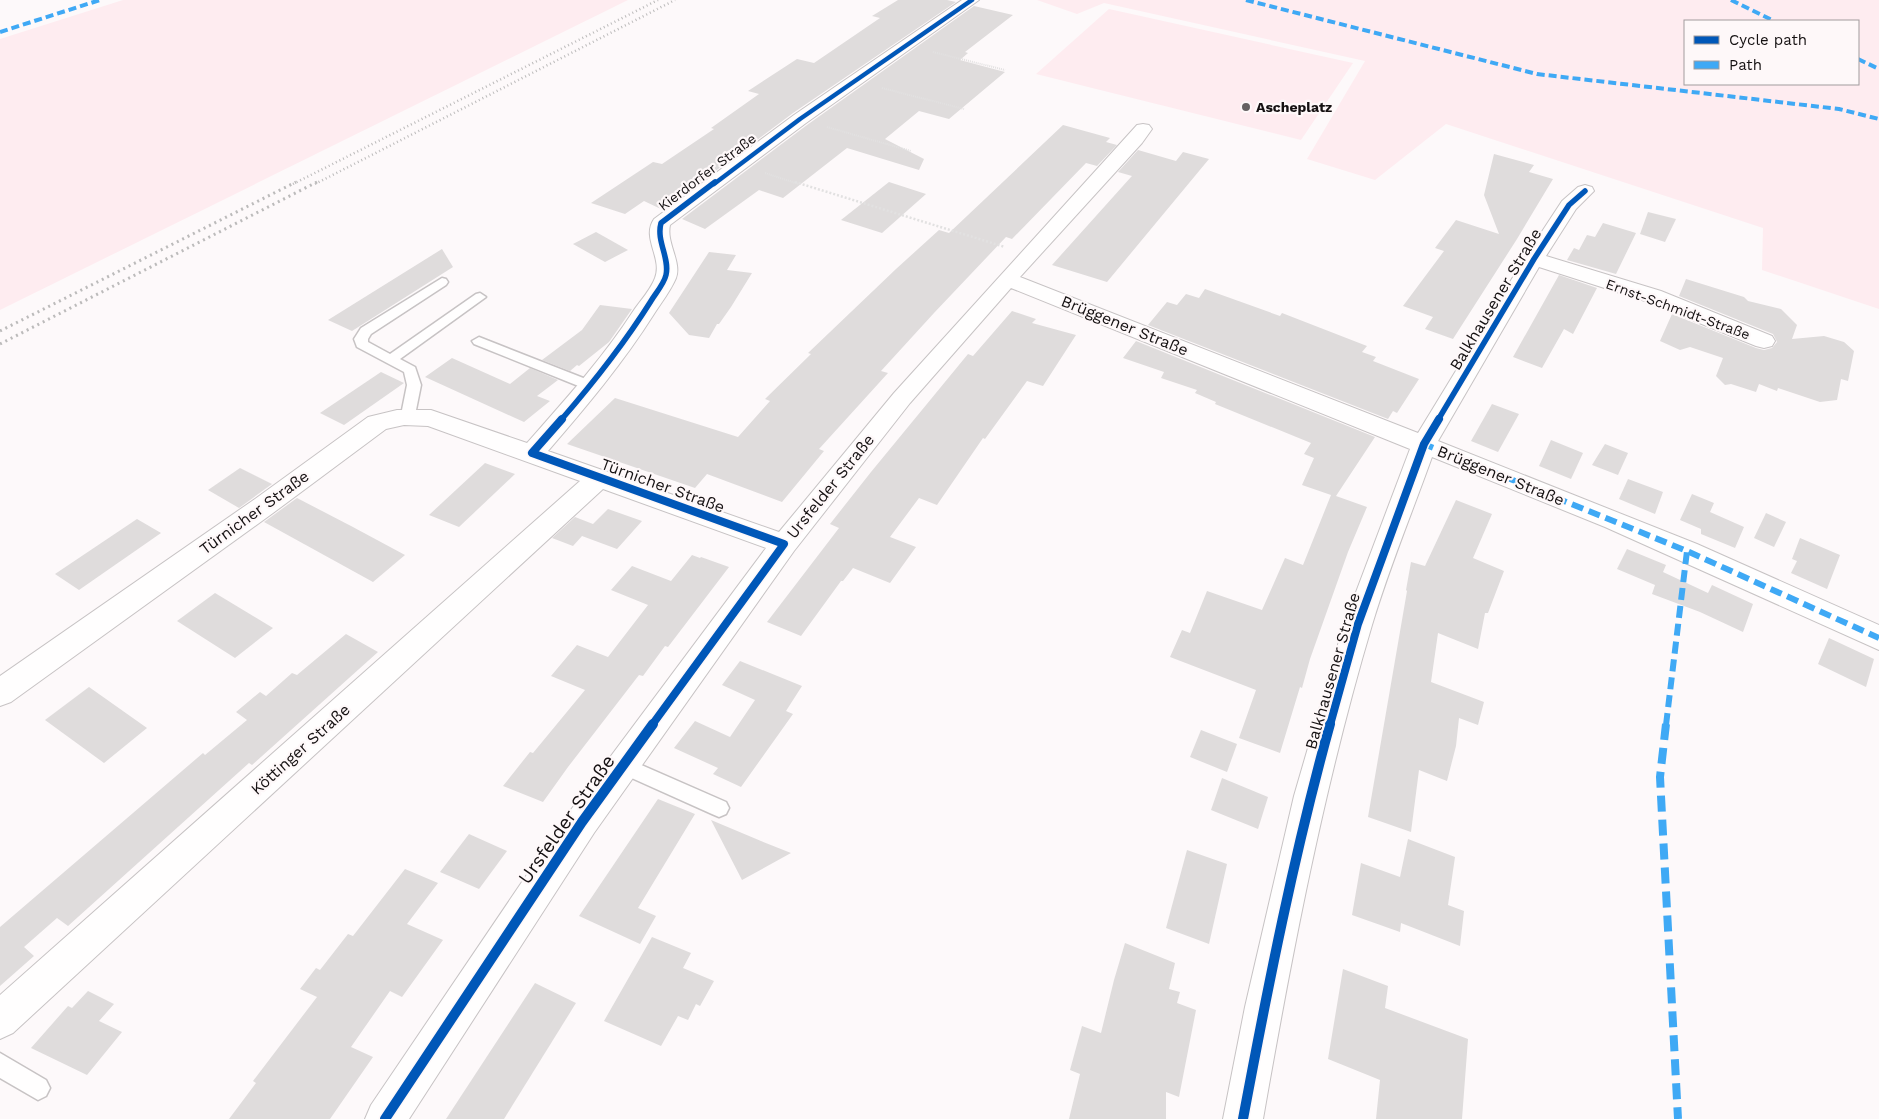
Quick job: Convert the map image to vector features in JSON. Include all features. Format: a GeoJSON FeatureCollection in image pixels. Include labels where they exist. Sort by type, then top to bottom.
{"type":"FeatureCollection","features":[{"type":"Feature","properties":{"kind":"street","name":"Kierdorfer Straße"},"geometry":{"type":"LineString","coordinates":[[532,453],[591,386],[626,340],[666,277],[668,268],[657,232],[661,222],[800,119],[972,0]]}},
{"type":"Feature","properties":{"kind":"street","name":"Ursfelder Straße"},"geometry":{"type":"LineString","coordinates":[[385,1119],[582,822],[784,544],[902,398],[1028,254],[1136,139],[1143,129]]}},
{"type":"Feature","properties":{"kind":"street","name":"Balkhausener Straße"},"geometry":{"type":"LineString","coordinates":[[1243,1119],[1264,1007],[1310,796],[1358,624],[1424,444],[1534,259],[1569,205],[1585,190]]}},
{"type":"Feature","properties":{"kind":"street","name":"Ernst-Schmidt-Straße"},"geometry":{"type":"LineString","coordinates":[[1534,259],[1653,296],[1764,341]]}},
{"type":"Feature","properties":{"kind":"street","name":"Brüggener Straße"},"geometry":{"type":"LineString","coordinates":[[1007,279],[1424,444],[1687,551],[1879,638]]}},
{"type":"Feature","properties":{"kind":"street","name":"Türnicher Straße"},"geometry":{"type":"LineString","coordinates":[[0,693],[377,423],[408,415],[431,418],[784,544]]}},
{"type":"Feature","properties":{"kind":"street","name":"Köttinger Straße"},"geometry":{"type":"LineString","coordinates":[[0,1020],[600,477]]}},
{"type":"Feature","properties":{"kind":"lane"},"geometry":{"type":"LineString","coordinates":[[408,415],[413,394],[413,376],[410,370],[362,344],[361,339],[366,331],[442,282]]}},
{"type":"Feature","properties":{"kind":"lane"},"geometry":{"type":"LineString","coordinates":[[391,359],[480,297]]}},
{"type":"Feature","properties":{"kind":"lane"},"geometry":{"type":"LineString","coordinates":[[479,341],[591,386]]}},
{"type":"Feature","properties":{"kind":"lane"},"geometry":{"type":"LineString","coordinates":[[623,765],[719,808]]}},
{"type":"Feature","properties":{"kind":"lane"},"geometry":{"type":"LineString","coordinates":[[0,1065],[38,1088]]}},
{"type":"Feature","properties":{"kind":"path"},"geometry":{"type":"LineString","coordinates":[[906,45],[1005,70]]}},
{"type":"Feature","properties":{"kind":"path"},"geometry":{"type":"LineString","coordinates":[[855,80],[964,109]]}},
{"type":"Feature","properties":{"kind":"path"},"geometry":{"type":"LineString","coordinates":[[800,119],[910,151]]}},
{"type":"Feature","properties":{"kind":"path"},"geometry":{"type":"LineString","coordinates":[[738,164],[1028,254]]}},
{"type":"Feature","properties":{"kind":"shaded area"},"geometry":{"type":"Polygon","coordinates":[[[123,0],[628,0],[0,310],[0,39],[123,0]]]}},
{"type":"Feature","properties":{"kind":"shaded area"},"geometry":{"type":"Polygon","coordinates":[[[1037,0],[1879,0],[1879,309],[1762,270],[1763,228],[1446,124],[1375,180],[1307,159],[1365,61],[1104,3],[1077,14],[1037,0]]]}},
{"type":"Feature","properties":{"kind":"shaded area","name":"Ascheplatz"},"geometry":{"type":"Polygon","coordinates":[[[1109,9],[1353,63],[1301,140],[1036,74],[1109,9]]]}},
{"type":"Feature","properties":{"kind":"building"},"geometry":{"type":"Polygon","coordinates":[[[898,0],[947,0],[956,2],[793,113],[663,210],[644,201],[625,214],[591,203],[653,162],[662,164],[714,129],[711,128],[759,94],[748,91],[797,59],[814,63],[880,18],[872,16],[898,0]]]}},
{"type":"Feature","properties":{"kind":"building"},"geometry":{"type":"Polygon","coordinates":[[[974,6],[1013,15],[965,52],[968,53],[960,60],[1005,72],[949,119],[919,111],[885,139],[924,159],[919,170],[847,148],[783,198],[759,190],[705,229],[682,219],[807,125],[974,6]]]}},
{"type":"Feature","properties":{"kind":"building"},"geometry":{"type":"Polygon","coordinates":[[[1063,125],[1110,138],[1106,142],[1117,145],[1097,166],[1086,163],[1012,239],[1006,237],[934,313],[881,371],[888,373],[819,449],[824,451],[782,502],[707,474],[695,488],[567,444],[615,398],[738,437],[770,401],[765,399],[811,354],[808,353],[939,230],[949,233],[1063,125]]]}},
{"type":"Feature","properties":{"kind":"building"},"geometry":{"type":"Polygon","coordinates":[[[1138,150],[1176,161],[1183,152],[1209,159],[1107,282],[1052,265],[1132,176],[1118,172],[1138,150]]]}},
{"type":"Feature","properties":{"kind":"building"},"geometry":{"type":"Polygon","coordinates":[[[1494,154],[1534,165],[1529,172],[1553,179],[1453,339],[1425,329],[1433,317],[1403,306],[1444,251],[1435,248],[1456,220],[1499,234],[1484,195],[1494,154]]]}},
{"type":"Feature","properties":{"kind":"building"},"geometry":{"type":"Polygon","coordinates":[[[889,182],[926,194],[882,233],[841,220],[889,182]]]}},
{"type":"Feature","properties":{"kind":"building"},"geometry":{"type":"Polygon","coordinates":[[[1648,212],[1676,219],[1665,242],[1640,234],[1648,212]]]}},
{"type":"Feature","properties":{"kind":"building"},"geometry":{"type":"Polygon","coordinates":[[[1603,223],[1636,233],[1616,274],[1567,260],[1574,248],[1579,250],[1587,235],[1595,237],[1603,223]]]}},
{"type":"Feature","properties":{"kind":"building"},"geometry":{"type":"Polygon","coordinates":[[[596,232],[628,250],[605,262],[573,244],[596,232]]]}},
{"type":"Feature","properties":{"kind":"building"},"geometry":{"type":"Polygon","coordinates":[[[442,249],[453,267],[352,331],[328,320],[442,249]]]}},
{"type":"Feature","properties":{"kind":"building"},"geometry":{"type":"Polygon","coordinates":[[[709,252],[736,255],[727,270],[752,273],[709,338],[689,335],[669,313],[709,252]]]}},
{"type":"Feature","properties":{"kind":"building"},"geometry":{"type":"Polygon","coordinates":[[[1559,275],[1597,288],[1573,334],[1564,329],[1542,368],[1513,357],[1559,275]]]}},
{"type":"Feature","properties":{"kind":"building"},"geometry":{"type":"Polygon","coordinates":[[[1686,279],[1744,297],[1748,301],[1781,309],[1797,325],[1792,339],[1824,336],[1844,342],[1854,351],[1848,381],[1841,379],[1837,400],[1820,402],[1778,388],[1777,391],[1759,384],[1756,392],[1731,384],[1725,385],[1716,376],[1723,358],[1690,347],[1680,350],[1660,341],[1672,314],[1756,348],[1764,350],[1772,348],[1777,342],[1773,334],[1679,296],[1686,279]]]}},
{"type":"Feature","properties":{"kind":"building"},"geometry":{"type":"Polygon","coordinates":[[[1205,289],[1280,316],[1282,313],[1367,346],[1362,352],[1376,357],[1373,361],[1419,379],[1397,413],[1393,411],[1388,419],[1148,325],[1167,302],[1177,305],[1186,294],[1199,298],[1205,289]]]}},
{"type":"Feature","properties":{"kind":"building"},"geometry":{"type":"Polygon","coordinates":[[[600,305],[632,309],[609,342],[570,371],[542,360],[582,330],[600,305]]]}},
{"type":"Feature","properties":{"kind":"building"},"geometry":{"type":"Polygon","coordinates":[[[1012,311],[1036,319],[1032,323],[1076,335],[1043,386],[1027,381],[985,439],[983,438],[937,505],[919,498],[890,537],[916,547],[890,583],[853,568],[841,581],[801,636],[767,622],[839,528],[830,524],[968,354],[973,356],[1012,311]]]}},
{"type":"Feature","properties":{"kind":"building"},"geometry":{"type":"Polygon","coordinates":[[[1136,341],[1375,437],[1336,496],[1367,507],[1348,552],[1310,659],[1302,688],[1300,687],[1280,753],[1239,738],[1256,690],[1170,657],[1182,630],[1190,633],[1207,591],[1262,610],[1285,558],[1303,565],[1331,495],[1302,485],[1314,458],[1304,454],[1311,443],[1215,404],[1216,402],[1195,393],[1197,390],[1161,378],[1164,372],[1123,358],[1136,341]]]}},
{"type":"Feature","properties":{"kind":"building"},"geometry":{"type":"Polygon","coordinates":[[[452,358],[510,384],[530,368],[558,380],[537,396],[550,401],[524,422],[425,377],[452,358]]]}},
{"type":"Feature","properties":{"kind":"building"},"geometry":{"type":"Polygon","coordinates":[[[381,372],[404,383],[344,425],[320,413],[381,372]]]}},
{"type":"Feature","properties":{"kind":"building"},"geometry":{"type":"Polygon","coordinates":[[[1492,404],[1519,414],[1498,452],[1471,441],[1492,404]]]}},
{"type":"Feature","properties":{"kind":"building"},"geometry":{"type":"Polygon","coordinates":[[[1551,440],[1583,453],[1571,479],[1539,466],[1551,440]]]}},
{"type":"Feature","properties":{"kind":"building"},"geometry":{"type":"Polygon","coordinates":[[[1605,444],[1628,453],[1618,475],[1592,465],[1605,444]]]}},
{"type":"Feature","properties":{"kind":"building"},"geometry":{"type":"Polygon","coordinates":[[[485,463],[515,474],[459,527],[429,515],[485,463]]]}},
{"type":"Feature","properties":{"kind":"building"},"geometry":{"type":"Polygon","coordinates":[[[240,468],[272,484],[239,508],[208,490],[240,468]]]}},
{"type":"Feature","properties":{"kind":"building"},"geometry":{"type":"Polygon","coordinates":[[[1628,479],[1663,492],[1655,514],[1619,499],[1628,479]]]}},
{"type":"Feature","properties":{"kind":"building"},"geometry":{"type":"Polygon","coordinates":[[[1692,494],[1714,503],[1710,512],[1744,527],[1735,548],[1701,534],[1701,529],[1680,520],[1692,494]]]}},
{"type":"Feature","properties":{"kind":"building"},"geometry":{"type":"Polygon","coordinates":[[[297,498],[405,555],[373,582],[264,522],[297,498]]]}},
{"type":"Feature","properties":{"kind":"building"},"geometry":{"type":"Polygon","coordinates":[[[1456,500],[1492,514],[1473,558],[1504,571],[1488,613],[1485,613],[1478,649],[1438,633],[1431,682],[1484,702],[1478,725],[1459,718],[1456,746],[1447,781],[1419,770],[1411,832],[1368,817],[1411,562],[1425,566],[1456,500]]]}},
{"type":"Feature","properties":{"kind":"building"},"geometry":{"type":"Polygon","coordinates":[[[608,509],[642,521],[617,549],[582,536],[573,546],[552,538],[575,517],[593,524],[608,509]]]}},
{"type":"Feature","properties":{"kind":"building"},"geometry":{"type":"Polygon","coordinates":[[[1766,513],[1786,522],[1774,547],[1754,538],[1766,513]]]}},
{"type":"Feature","properties":{"kind":"building"},"geometry":{"type":"Polygon","coordinates":[[[137,519],[161,533],[79,590],[55,574],[137,519]]]}},
{"type":"Feature","properties":{"kind":"building"},"geometry":{"type":"Polygon","coordinates":[[[1800,538],[1840,555],[1827,589],[1791,573],[1797,561],[1792,559],[1800,538]]]}},
{"type":"Feature","properties":{"kind":"building"},"geometry":{"type":"Polygon","coordinates":[[[1627,549],[1666,565],[1663,572],[1708,593],[1712,585],[1753,604],[1743,632],[1700,612],[1652,594],[1655,585],[1617,569],[1627,549]]]}},
{"type":"Feature","properties":{"kind":"building"},"geometry":{"type":"Polygon","coordinates":[[[692,555],[729,567],[668,647],[665,646],[643,676],[639,675],[543,802],[503,786],[530,752],[533,753],[585,690],[551,676],[577,645],[608,657],[648,605],[611,590],[632,566],[671,581],[692,555]]]}},
{"type":"Feature","properties":{"kind":"building"},"geometry":{"type":"Polygon","coordinates":[[[215,593],[273,628],[235,658],[177,621],[215,593]]]}},
{"type":"Feature","properties":{"kind":"building"},"geometry":{"type":"Polygon","coordinates":[[[346,634],[378,652],[252,765],[249,763],[68,926],[57,918],[24,947],[34,956],[0,986],[0,927],[203,753],[205,755],[247,720],[236,712],[260,692],[266,696],[292,673],[297,675],[346,634]]]}},
{"type":"Feature","properties":{"kind":"building"},"geometry":{"type":"Polygon","coordinates":[[[1829,638],[1874,659],[1866,687],[1818,664],[1829,638]]]}},
{"type":"Feature","properties":{"kind":"building"},"geometry":{"type":"Polygon","coordinates":[[[740,661],[802,686],[786,711],[793,714],[741,787],[713,774],[718,768],[674,748],[695,721],[730,737],[755,700],[722,685],[740,661]]]}},
{"type":"Feature","properties":{"kind":"building"},"geometry":{"type":"Polygon","coordinates":[[[89,687],[147,728],[104,763],[45,720],[89,687]]]}},
{"type":"Feature","properties":{"kind":"building"},"geometry":{"type":"Polygon","coordinates":[[[1201,730],[1237,744],[1227,772],[1190,757],[1201,730]]]}},
{"type":"Feature","properties":{"kind":"building"},"geometry":{"type":"Polygon","coordinates":[[[1222,778],[1268,797],[1258,829],[1211,810],[1222,778]]]}},
{"type":"Feature","properties":{"kind":"building"},"geometry":{"type":"Polygon","coordinates":[[[658,799],[695,814],[638,908],[656,916],[640,944],[579,916],[658,799]]]}},
{"type":"Feature","properties":{"kind":"building"},"geometry":{"type":"Polygon","coordinates":[[[711,820],[761,841],[791,853],[742,880],[711,820]]]}},
{"type":"Feature","properties":{"kind":"building"},"geometry":{"type":"Polygon","coordinates":[[[469,834],[507,851],[479,889],[440,872],[469,834]]]}},
{"type":"Feature","properties":{"kind":"building"},"geometry":{"type":"Polygon","coordinates":[[[1408,839],[1455,857],[1448,905],[1464,911],[1460,946],[1401,923],[1400,932],[1352,915],[1361,863],[1400,877],[1408,839]]]}},
{"type":"Feature","properties":{"kind":"building"},"geometry":{"type":"Polygon","coordinates":[[[1187,850],[1227,864],[1209,944],[1166,928],[1187,850]]]}},
{"type":"Feature","properties":{"kind":"building"},"geometry":{"type":"Polygon","coordinates":[[[405,869],[438,883],[407,924],[443,940],[402,997],[390,991],[351,1047],[373,1057],[330,1119],[229,1119],[256,1083],[253,1081],[317,997],[300,989],[316,968],[320,970],[348,934],[353,936],[405,869]]]}},
{"type":"Feature","properties":{"kind":"building"},"geometry":{"type":"Polygon","coordinates":[[[652,937],[691,953],[683,968],[714,981],[700,1006],[696,1004],[688,1020],[678,1016],[661,1046],[604,1021],[652,937]]]}},
{"type":"Feature","properties":{"kind":"building"},"geometry":{"type":"Polygon","coordinates":[[[1125,943],[1175,963],[1169,989],[1180,992],[1177,1003],[1196,1010],[1179,1097],[1166,1092],[1166,1119],[1069,1119],[1080,1074],[1070,1070],[1082,1026],[1101,1033],[1125,943]]]}},
{"type":"Feature","properties":{"kind":"building"},"geometry":{"type":"Polygon","coordinates":[[[1343,969],[1388,986],[1385,1008],[1468,1039],[1462,1119],[1376,1119],[1380,1080],[1328,1059],[1343,969]]]}},
{"type":"Feature","properties":{"kind":"building"},"geometry":{"type":"Polygon","coordinates":[[[535,983],[576,1003],[504,1119],[446,1119],[535,983]]]}},
{"type":"Feature","properties":{"kind":"building"},"geometry":{"type":"Polygon","coordinates":[[[88,991],[114,1004],[99,1021],[122,1032],[87,1075],[31,1048],[68,1006],[72,1008],[88,991]]]}},
{"type":"Feature","properties":{"kind":"railway"},"geometry":{"type":"LineString","coordinates":[[293,184],[658,0]]}},
{"type":"Feature","properties":{"kind":"railway"},"geometry":{"type":"LineString","coordinates":[[315,184],[675,0]]}},
{"type":"Feature","properties":{"kind":"railway"},"geometry":{"type":"LineString","coordinates":[[0,331],[296,182]]}},
{"type":"Feature","properties":{"kind":"railway"},"geometry":{"type":"LineString","coordinates":[[0,344],[317,182]]}},
{"type":"Feature","properties":{"kind":"marked path"},"geometry":{"type":"LineString","coordinates":[[0,32],[100,0]]}},
{"type":"Feature","properties":{"kind":"marked path"},"geometry":{"type":"LineString","coordinates":[[1246,0],[1537,74],[1839,109],[1879,119]]}},
{"type":"Feature","properties":{"kind":"marked path"},"geometry":{"type":"LineString","coordinates":[[1731,0],[1772,20]]}},
{"type":"Feature","properties":{"kind":"marked path"},"geometry":{"type":"LineString","coordinates":[[1859,59],[1879,69]]}},
{"type":"Feature","properties":{"kind":"marked path"},"geometry":{"type":"LineString","coordinates":[[1423,446],[1424,444],[1687,551],[1879,638]]}},
{"type":"Feature","properties":{"kind":"marked path"},"geometry":{"type":"LineString","coordinates":[[1678,1119],[1660,777],[1687,551]]}},
{"type":"Feature","properties":{"kind":"cycle path"},"geometry":{"type":"LineString","coordinates":[[385,1119],[582,822],[784,544],[532,453],[591,386],[626,340],[666,277],[666,263],[659,236],[661,223],[800,119],[972,0]]}},
{"type":"Feature","properties":{"kind":"cycle path"},"geometry":{"type":"LineString","coordinates":[[1243,1119],[1264,1007],[1310,796],[1358,624],[1424,444],[1534,259],[1569,205],[1585,191]]}},
{"type":"Feature","properties":{"kind":"place","name":"Ascheplatz"},"geometry":{"type":"Point","coordinates":[1246,107]}}]}
